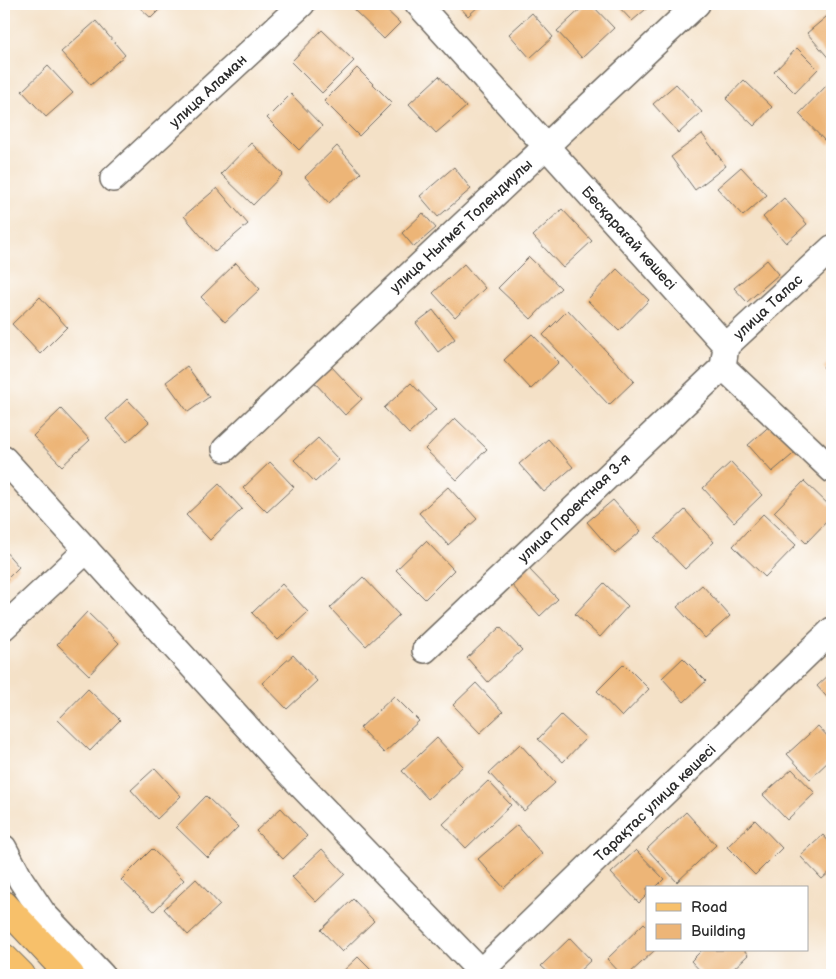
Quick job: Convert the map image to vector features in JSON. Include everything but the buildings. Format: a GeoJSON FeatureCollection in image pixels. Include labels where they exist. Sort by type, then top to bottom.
{"type":"FeatureCollection","features":[{"type":"Feature","properties":{"kind":"main road"},"geometry":{"type":"LineString","coordinates":[[4,905],[70,975]]}},
{"type":"Feature","properties":{"kind":"main road"},"geometry":{"type":"LineString","coordinates":[[4,958],[21,975]]}},
{"type":"Feature","properties":{"kind":"street","name":"улица Аламан"},"geometry":{"type":"LineString","coordinates":[[113,179],[302,4]]}},
{"type":"Feature","properties":{"kind":"street","name":"Бесқарағай көшесі"},"geometry":{"type":"LineString","coordinates":[[418,4],[546,146],[725,356],[832,470]]}},
{"type":"Feature","properties":{"kind":"street","name":"улица Ныгмет Толендиулы"},"geometry":{"type":"LineString","coordinates":[[225,449],[697,4]]}},
{"type":"Feature","properties":{"kind":"street","name":"улица Талас"},"geometry":{"type":"LineString","coordinates":[[725,356],[832,248]]}},
{"type":"Feature","properties":{"kind":"street","name":"улица Проектная 3-я"},"geometry":{"type":"LineString","coordinates":[[425,650],[725,356]]}},
{"type":"Feature","properties":{"kind":"street"},"geometry":{"type":"LineString","coordinates":[[4,459],[287,771],[479,974]]}},
{"type":"Feature","properties":{"kind":"street"},"geometry":{"type":"LineString","coordinates":[[4,627],[87,550]]}},
{"type":"Feature","properties":{"kind":"street","name":"Тарақтас улица көшесі"},"geometry":{"type":"LineString","coordinates":[[479,974],[832,630]]}},
{"type":"Feature","properties":{"kind":"street"},"geometry":{"type":"LineString","coordinates":[[4,848],[21,880],[43,913],[102,975]]}}]}
